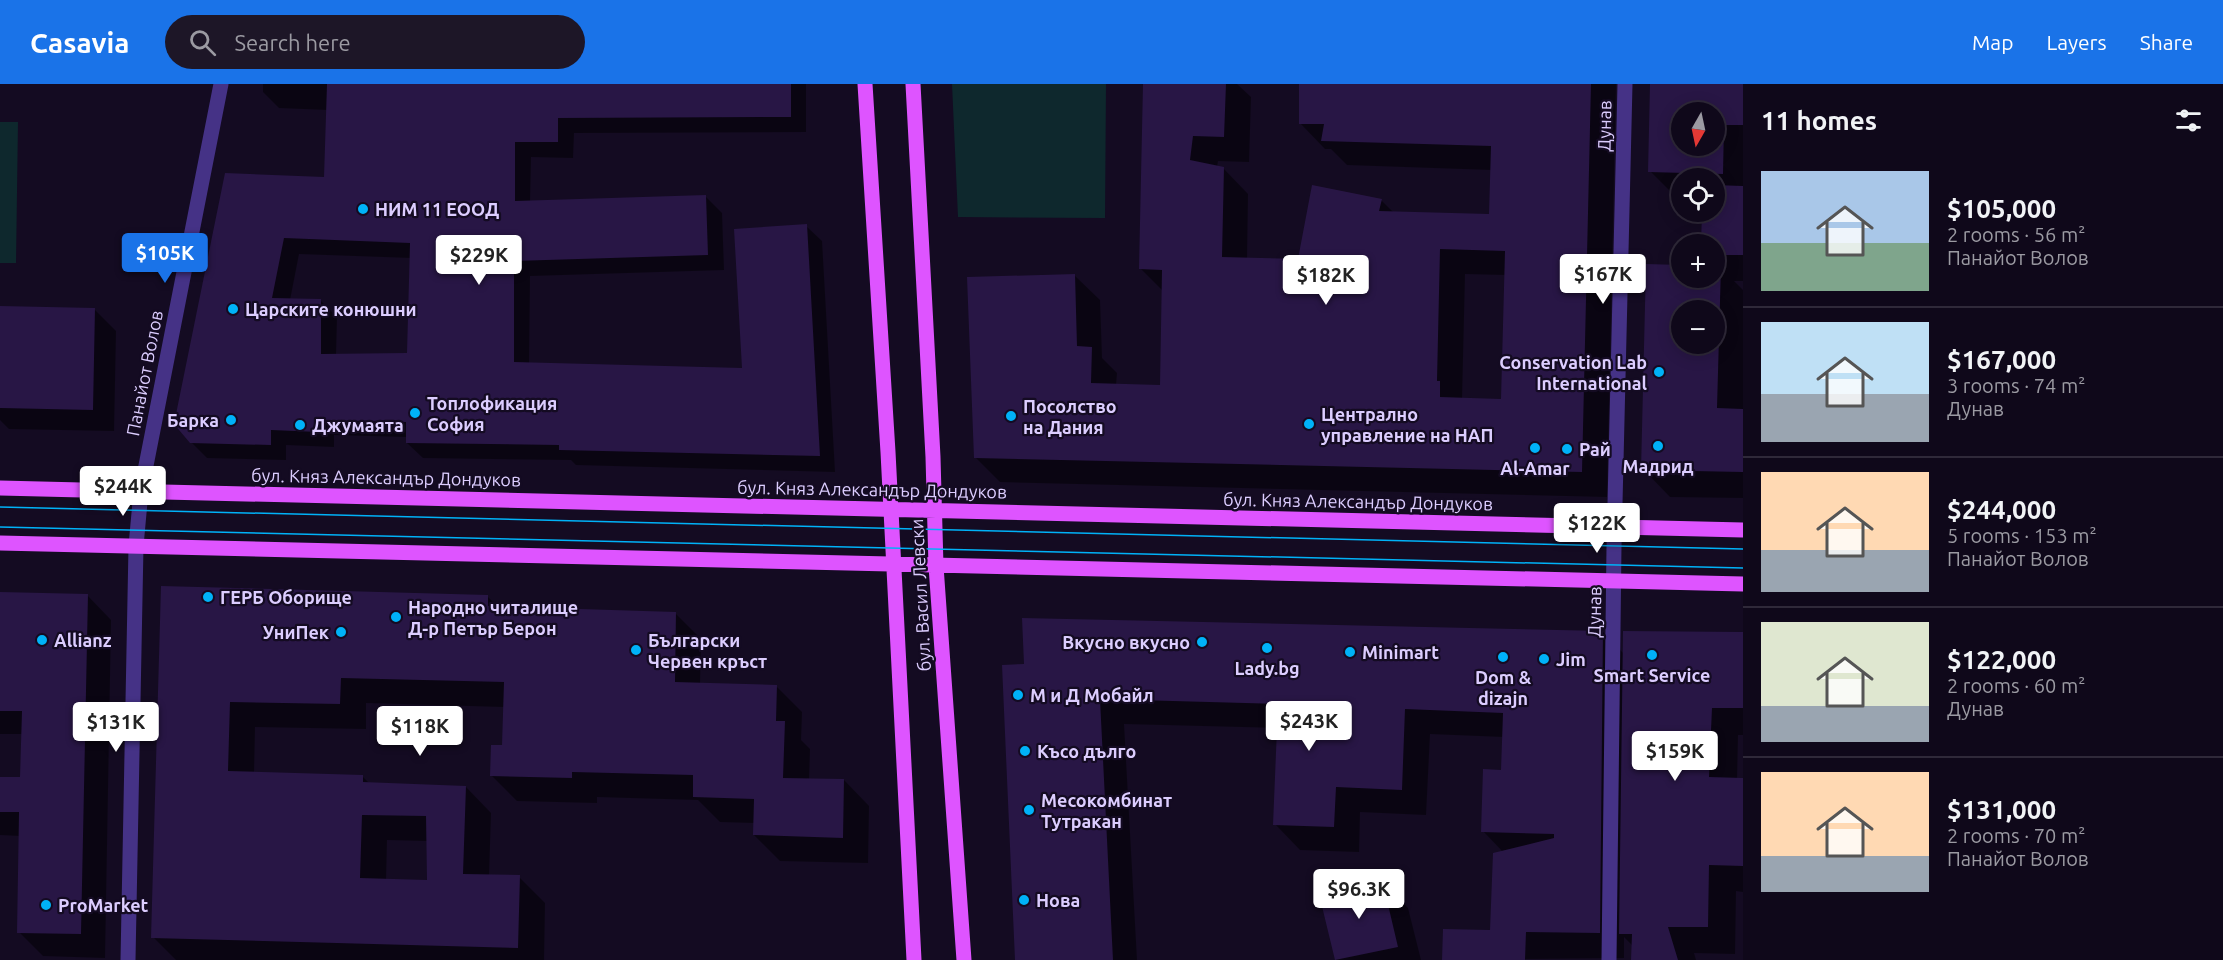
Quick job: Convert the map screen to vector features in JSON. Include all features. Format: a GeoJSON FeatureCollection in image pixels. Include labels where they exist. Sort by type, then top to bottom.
{"type":"FeatureCollection","features":[{"type":"Feature","properties":{"kind":"main road","name":"бул. Васил Левски"},"geometry":{"type":"LineString","coordinates":[[865,84],[891,509],[914,960]]}},
{"type":"Feature","properties":{"kind":"main road","name":"бул. Васил Левски"},"geometry":{"type":"LineString","coordinates":[[913,84],[936,566],[964,960]]}},
{"type":"Feature","properties":{"kind":"main road","name":"бул. Княз Александър Дондуков"},"geometry":{"type":"LineString","coordinates":[[0,488],[1743,530]]}},
{"type":"Feature","properties":{"kind":"main road"},"geometry":{"type":"LineString","coordinates":[[0,543],[1743,585]]}},
{"type":"Feature","properties":{"kind":"street","name":"Панайот Волов"},"geometry":{"type":"LineString","coordinates":[[128,960],[136,546],[141,491],[221,84]]}},
{"type":"Feature","properties":{"kind":"street","name":"Дунав"},"geometry":{"type":"LineString","coordinates":[[1610,960],[1614,527],[1625,84]]}},
{"type":"Feature","properties":{"kind":"green space"},"geometry":{"type":"Polygon","coordinates":[[[952,84],[1106,84],[1105,218],[958,217],[952,84]]]}},
{"type":"Feature","properties":{"kind":"green space"},"geometry":{"type":"Polygon","coordinates":[[[0,122],[18,122],[16,263],[0,263],[0,122]]]}},
{"type":"Feature","properties":{"kind":"building"},"geometry":{"type":"Polygon","coordinates":[[[327,84],[791,84],[791,117],[558,118],[558,142],[515,142],[515,201],[706,195],[708,255],[514,261],[514,362],[742,368],[734,229],[807,224],[820,456],[559,450],[559,445],[406,443],[406,422],[319,420],[318,432],[271,430],[271,445],[190,443],[174,424],[225,173],[324,177],[327,84]],[[284,238],[272,298],[321,299],[321,354],[407,353],[410,243],[284,238]]]}},
{"type":"Feature","properties":{"kind":"building"},"geometry":{"type":"Polygon","coordinates":[[[1143,84],[1226,84],[1224,137],[1193,136],[1190,160],[1224,167],[1222,257],[1298,259],[1312,185],[1382,199],[1379,211],[1489,214],[1491,146],[1321,141],[1324,124],[1299,124],[1299,84],[1591,84],[1582,472],[974,458],[967,277],[1075,274],[1077,346],[1092,347],[1091,383],[1160,385],[1162,270],[1139,269],[1143,84]],[[1440,249],[1437,381],[1440,381],[1440,397],[1501,399],[1505,251],[1440,249]]]}},
{"type":"Feature","properties":{"kind":"building"},"geometry":{"type":"Polygon","coordinates":[[[1650,84],[1743,84],[1743,125],[1725,125],[1725,102],[1671,102],[1671,156],[1723,156],[1723,168],[1671,168],[1671,173],[1648,172],[1650,84]]]}},
{"type":"Feature","properties":{"kind":"building"},"geometry":{"type":"Polygon","coordinates":[[[1725,185],[1743,186],[1743,255],[1725,255],[1725,234],[1701,234],[1702,222],[1725,222],[1725,185]]]}},
{"type":"Feature","properties":{"kind":"building"},"geometry":{"type":"Polygon","coordinates":[[[1646,264],[1671,265],[1671,288],[1720,288],[1720,300],[1671,300],[1671,354],[1719,354],[1717,408],[1743,409],[1743,472],[1641,470],[1646,264]]]}},
{"type":"Feature","properties":{"kind":"building"},"geometry":{"type":"Polygon","coordinates":[[[0,306],[95,308],[93,410],[0,408],[0,306]]]}},
{"type":"Feature","properties":{"kind":"building"},"geometry":{"type":"Polygon","coordinates":[[[161,586],[488,595],[488,606],[676,612],[675,682],[777,685],[776,721],[785,721],[783,778],[844,779],[843,838],[753,835],[754,799],[693,797],[693,775],[572,772],[572,778],[490,776],[491,745],[502,745],[504,682],[341,678],[340,704],[230,702],[228,771],[363,775],[363,782],[466,786],[463,874],[520,875],[518,948],[151,938],[161,586]],[[362,815],[360,878],[427,880],[426,816],[362,815]]]}},
{"type":"Feature","properties":{"kind":"building"},"geometry":{"type":"Polygon","coordinates":[[[0,592],[88,594],[81,934],[17,933],[19,812],[0,812],[0,777],[20,777],[22,711],[0,711],[0,592]]]}},
{"type":"Feature","properties":{"kind":"building"},"geometry":{"type":"Polygon","coordinates":[[[1022,618],[1603,631],[1600,933],[1526,932],[1525,960],[1442,960],[1443,929],[1490,930],[1493,853],[1554,838],[1554,834],[1481,832],[1483,769],[1501,770],[1503,713],[1405,709],[1402,790],[1336,787],[1334,827],[1273,825],[1278,704],[1100,699],[1113,960],[1015,960],[1002,665],[1024,664],[1022,618]]]}},
{"type":"Feature","properties":{"kind":"building"},"geometry":{"type":"Polygon","coordinates":[[[1623,631],[1743,632],[1743,708],[1712,708],[1709,777],[1743,778],[1743,866],[1709,865],[1708,927],[1668,927],[1678,960],[1631,960],[1632,934],[1619,934],[1623,631]]]}},
{"type":"Feature","properties":{"kind":"building"},"geometry":{"type":"Polygon","coordinates":[[[1382,879],[1398,947],[1335,960],[1319,894],[1382,879]]]}},
{"type":"Feature","properties":{"kind":"tram line"},"geometry":{"type":"LineString","coordinates":[[0,507],[1743,549]]}},
{"type":"Feature","properties":{"kind":"tram line"},"geometry":{"type":"LineString","coordinates":[[0,527],[1743,568]]}},
{"type":"Feature","properties":{"kind":"place","name":"НИМ 11 ЕООД"},"geometry":{"type":"Point","coordinates":[363,209]}},
{"type":"Feature","properties":{"kind":"place","name":"Царските конюшни"},"geometry":{"type":"Point","coordinates":[233,309]}},
{"type":"Feature","properties":{"kind":"place","name":"Conservation Lab International"},"geometry":{"type":"Point","coordinates":[1659,372]}},
{"type":"Feature","properties":{"kind":"place","name":"Топлофикация София"},"geometry":{"type":"Point","coordinates":[415,413]}},
{"type":"Feature","properties":{"kind":"place","name":"Посолство на Дания"},"geometry":{"type":"Point","coordinates":[1011,416]}},
{"type":"Feature","properties":{"kind":"place","name":"Барка"},"geometry":{"type":"Point","coordinates":[231,420]}},
{"type":"Feature","properties":{"kind":"place","name":"Централно управление на НАП"},"geometry":{"type":"Point","coordinates":[1309,424]}},
{"type":"Feature","properties":{"kind":"place","name":"Джумаята"},"geometry":{"type":"Point","coordinates":[300,425]}},
{"type":"Feature","properties":{"kind":"place","name":"Мадрид"},"geometry":{"type":"Point","coordinates":[1658,446]}},
{"type":"Feature","properties":{"kind":"place","name":"Al-Amar"},"geometry":{"type":"Point","coordinates":[1535,448]}},
{"type":"Feature","properties":{"kind":"place","name":"Рай"},"geometry":{"type":"Point","coordinates":[1567,449]}},
{"type":"Feature","properties":{"kind":"place","name":"ГЕРБ Оборище"},"geometry":{"type":"Point","coordinates":[208,597]}},
{"type":"Feature","properties":{"kind":"place","name":"Народно читалище Д-р Петър Берон"},"geometry":{"type":"Point","coordinates":[396,617]}},
{"type":"Feature","properties":{"kind":"place","name":"УниПек"},"geometry":{"type":"Point","coordinates":[341,632]}},
{"type":"Feature","properties":{"kind":"place","name":"Allianz"},"geometry":{"type":"Point","coordinates":[42,640]}},
{"type":"Feature","properties":{"kind":"place","name":"Вкусно вкусно"},"geometry":{"type":"Point","coordinates":[1202,642]}},
{"type":"Feature","properties":{"kind":"place","name":"Lady.bg"},"geometry":{"type":"Point","coordinates":[1267,648]}},
{"type":"Feature","properties":{"kind":"place","name":"Български Червен кръст"},"geometry":{"type":"Point","coordinates":[636,650]}},
{"type":"Feature","properties":{"kind":"place","name":"Minimart"},"geometry":{"type":"Point","coordinates":[1350,652]}},
{"type":"Feature","properties":{"kind":"place","name":"Smart Service"},"geometry":{"type":"Point","coordinates":[1652,655]}},
{"type":"Feature","properties":{"kind":"place","name":"Dom & dizajn"},"geometry":{"type":"Point","coordinates":[1503,657]}},
{"type":"Feature","properties":{"kind":"place","name":"Jim"},"geometry":{"type":"Point","coordinates":[1544,659]}},
{"type":"Feature","properties":{"kind":"place","name":"М и Д Мобайл"},"geometry":{"type":"Point","coordinates":[1018,695]}},
{"type":"Feature","properties":{"kind":"place","name":"Късо дълго"},"geometry":{"type":"Point","coordinates":[1025,751]}},
{"type":"Feature","properties":{"kind":"place","name":"Месокомбинат Тутракан"},"geometry":{"type":"Point","coordinates":[1029,810]}},
{"type":"Feature","properties":{"kind":"place","name":"Нова"},"geometry":{"type":"Point","coordinates":[1024,900]}},
{"type":"Feature","properties":{"kind":"place","name":"ProMarket"},"geometry":{"type":"Point","coordinates":[46,905]}}]}
